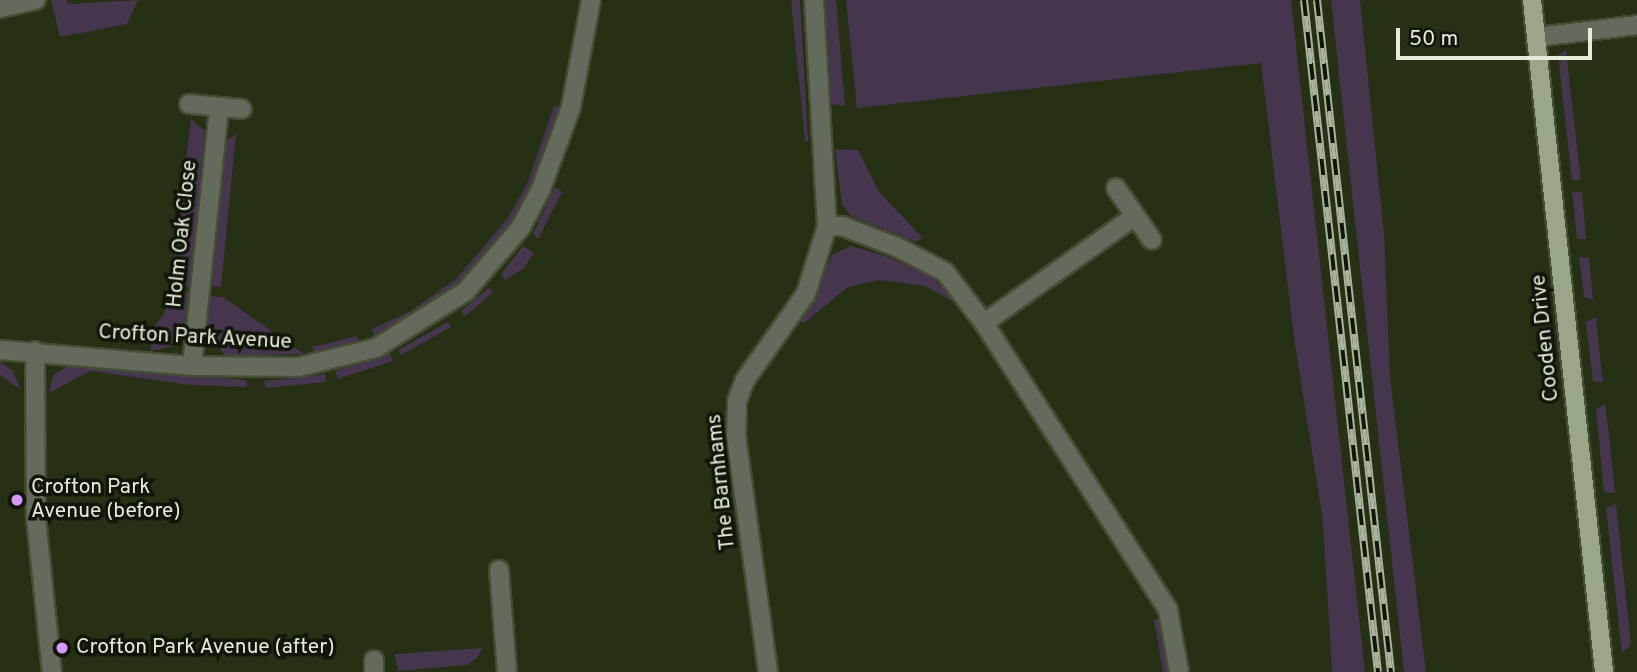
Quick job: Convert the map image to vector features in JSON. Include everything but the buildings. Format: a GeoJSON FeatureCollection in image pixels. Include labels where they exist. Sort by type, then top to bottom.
{"type":"FeatureCollection","features":[{"type":"Feature","properties":{"kind":"main road","name":"Cooden Drive"},"geometry":{"type":"LineString","coordinates":[[1532,0],[1604,672]]}},
{"type":"Feature","properties":{"kind":"street","name":"Crofton Park Avenue"},"geometry":{"type":"LineString","coordinates":[[0,350],[192,366],[299,367],[376,348],[466,291],[521,227],[541,189],[571,107],[591,0]]}},
{"type":"Feature","properties":{"kind":"street","name":"The Barnhams"},"geometry":{"type":"LineString","coordinates":[[768,672],[736,435],[737,401],[745,380],[806,294],[827,226],[814,0]]}},
{"type":"Feature","properties":{"kind":"street"},"geometry":{"type":"LineString","coordinates":[[0,8],[29,1]]}},
{"type":"Feature","properties":{"kind":"street"},"geometry":{"type":"LineString","coordinates":[[1536,37],[1637,25]]}},
{"type":"Feature","properties":{"kind":"street"},"geometry":{"type":"LineString","coordinates":[[189,104],[242,110]]}},
{"type":"Feature","properties":{"kind":"street","name":"Holm Oak Close"},"geometry":{"type":"LineString","coordinates":[[192,366],[219,107]]}},
{"type":"Feature","properties":{"kind":"street"},"geometry":{"type":"LineString","coordinates":[[1116,188],[1152,240]]}},
{"type":"Feature","properties":{"kind":"street"},"geometry":{"type":"LineString","coordinates":[[984,323],[1135,216]]}},
{"type":"Feature","properties":{"kind":"street"},"geometry":{"type":"LineString","coordinates":[[827,226],[842,226],[897,247],[946,272],[984,323],[1168,610],[1179,672]]}},
{"type":"Feature","properties":{"kind":"street"},"geometry":{"type":"LineString","coordinates":[[35,351],[36,518],[52,672]]}},
{"type":"Feature","properties":{"kind":"street"},"geometry":{"type":"LineString","coordinates":[[499,570],[507,672]]}},
{"type":"Feature","properties":{"kind":"shaded area"},"geometry":{"type":"Polygon","coordinates":[[[51,0],[67,0],[68,4],[138,0],[127,24],[60,37],[51,0]]]}},
{"type":"Feature","properties":{"kind":"shaded area"},"geometry":{"type":"Polygon","coordinates":[[[791,0],[800,0],[808,141],[805,141],[791,0]]]}},
{"type":"Feature","properties":{"kind":"shaded area"},"geometry":{"type":"Polygon","coordinates":[[[825,0],[836,0],[845,106],[831,104],[825,0]]]}},
{"type":"Feature","properties":{"kind":"shaded area"},"geometry":{"type":"Polygon","coordinates":[[[846,0],[1291,0],[1365,672],[1332,672],[1323,521],[1294,338],[1261,63],[857,108],[846,0]]]}},
{"type":"Feature","properties":{"kind":"shaded area"},"geometry":{"type":"Polygon","coordinates":[[[1331,0],[1360,0],[1384,234],[1390,377],[1426,672],[1404,672],[1331,0]]]}},
{"type":"Feature","properties":{"kind":"shaded area"},"geometry":{"type":"Polygon","coordinates":[[[1566,50],[1580,180],[1572,180],[1558,55],[1566,50]]]}},
{"type":"Feature","properties":{"kind":"shaded area"},"geometry":{"type":"Polygon","coordinates":[[[554,106],[561,108],[532,186],[512,224],[460,283],[413,317],[374,335],[372,329],[411,311],[457,278],[507,219],[527,184],[554,106]]]}},
{"type":"Feature","properties":{"kind":"shaded area"},"geometry":{"type":"Polygon","coordinates":[[[191,119],[205,131],[190,287],[171,285],[191,119]]]}},
{"type":"Feature","properties":{"kind":"shaded area"},"geometry":{"type":"Polygon","coordinates":[[[236,133],[221,287],[211,286],[225,143],[236,133]]]}},
{"type":"Feature","properties":{"kind":"shaded area"},"geometry":{"type":"Polygon","coordinates":[[[835,149],[858,150],[879,192],[923,238],[916,242],[851,216],[842,204],[835,149]]]}},
{"type":"Feature","properties":{"kind":"shaded area"},"geometry":{"type":"Polygon","coordinates":[[[555,187],[562,192],[538,239],[533,234],[555,187]]]}},
{"type":"Feature","properties":{"kind":"shaded area"},"geometry":{"type":"Polygon","coordinates":[[[1572,192],[1582,192],[1586,239],[1577,239],[1572,192]]]}},
{"type":"Feature","properties":{"kind":"shaded area"},"geometry":{"type":"Polygon","coordinates":[[[523,246],[534,253],[524,268],[505,280],[501,274],[523,246]]]}},
{"type":"Feature","properties":{"kind":"shaded area"},"geometry":{"type":"Polygon","coordinates":[[[851,246],[885,256],[928,275],[955,298],[952,301],[925,286],[878,280],[848,287],[804,323],[800,321],[832,255],[851,246]]]}},
{"type":"Feature","properties":{"kind":"shaded area"},"geometry":{"type":"Polygon","coordinates":[[[1579,257],[1589,258],[1593,300],[1584,297],[1579,257]]]}},
{"type":"Feature","properties":{"kind":"shaded area"},"geometry":{"type":"Polygon","coordinates":[[[489,288],[493,293],[464,317],[461,311],[489,288]]]}},
{"type":"Feature","properties":{"kind":"shaded area"},"geometry":{"type":"Polygon","coordinates":[[[169,291],[189,293],[184,330],[170,347],[151,351],[151,331],[164,314],[169,291]]]}},
{"type":"Feature","properties":{"kind":"shaded area"},"geometry":{"type":"Polygon","coordinates":[[[209,296],[223,297],[304,354],[225,356],[207,330],[209,296]]]}},
{"type":"Feature","properties":{"kind":"shaded area"},"geometry":{"type":"Polygon","coordinates":[[[1596,317],[1603,382],[1593,381],[1586,322],[1596,317]]]}},
{"type":"Feature","properties":{"kind":"shaded area"},"geometry":{"type":"Polygon","coordinates":[[[448,322],[451,327],[401,355],[398,350],[448,322]]]}},
{"type":"Feature","properties":{"kind":"shaded area"},"geometry":{"type":"Polygon","coordinates":[[[357,336],[358,342],[314,353],[312,347],[357,336]]]}},
{"type":"Feature","properties":{"kind":"shaded area"},"geometry":{"type":"Polygon","coordinates":[[[390,353],[393,361],[338,379],[335,371],[390,353]]]}},
{"type":"Feature","properties":{"kind":"shaded area"},"geometry":{"type":"Polygon","coordinates":[[[0,362],[13,371],[21,390],[0,375],[0,362]]]}},
{"type":"Feature","properties":{"kind":"shaded area"},"geometry":{"type":"Polygon","coordinates":[[[69,366],[246,380],[247,387],[191,385],[90,371],[49,393],[53,375],[69,366]]]}},
{"type":"Feature","properties":{"kind":"shaded area"},"geometry":{"type":"Polygon","coordinates":[[[325,374],[326,382],[266,388],[264,381],[325,374]]]}},
{"type":"Feature","properties":{"kind":"shaded area"},"geometry":{"type":"Polygon","coordinates":[[[1605,404],[1615,493],[1604,492],[1596,409],[1605,404]]]}},
{"type":"Feature","properties":{"kind":"shaded area"},"geometry":{"type":"Polygon","coordinates":[[[1616,504],[1631,644],[1622,653],[1606,508],[1616,504]]]}},
{"type":"Feature","properties":{"kind":"shaded area"},"geometry":{"type":"Polygon","coordinates":[[[1160,619],[1170,672],[1163,672],[1154,620],[1160,619]]]}},
{"type":"Feature","properties":{"kind":"shaded area"},"geometry":{"type":"Polygon","coordinates":[[[483,648],[476,659],[466,665],[398,671],[395,654],[483,648]]]}},
{"type":"Feature","properties":{"kind":"railway"},"geometry":{"type":"LineString","coordinates":[[1304,0],[1378,672]]}},
{"type":"Feature","properties":{"kind":"railway"},"geometry":{"type":"LineString","coordinates":[[1317,0],[1391,672]]}},
{"type":"Feature","properties":{"kind":"place","name":"Crofton Park Avenue (before)"},"geometry":{"type":"Point","coordinates":[17,500]}},
{"type":"Feature","properties":{"kind":"place","name":"Crofton Park Avenue (after)"},"geometry":{"type":"Point","coordinates":[62,648]}}]}
